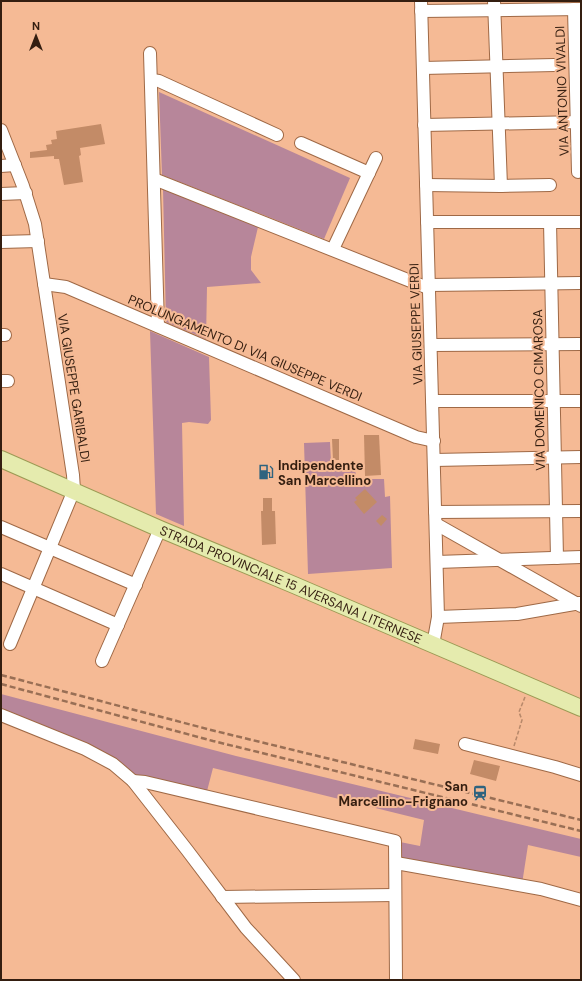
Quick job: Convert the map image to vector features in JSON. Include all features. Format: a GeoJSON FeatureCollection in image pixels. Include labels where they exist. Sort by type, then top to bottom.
{"type":"FeatureCollection","features":[{"type":"Feature","properties":{"kind":"main road","name":"STRADA PROVINCIALE 15 AVERSANA LITERNESE"},"geometry":{"type":"LineString","coordinates":[[1,459],[160,529],[581,708]]}},
{"type":"Feature","properties":{"kind":"street"},"geometry":{"type":"LineString","coordinates":[[421,6],[494,6],[578,9]]}},
{"type":"Feature","properties":{"kind":"street","name":"VIA GIUSEPPE VERDI"},"geometry":{"type":"LineString","coordinates":[[421,6],[437,562],[438,617],[433,645]]}},
{"type":"Feature","properties":{"kind":"street"},"geometry":{"type":"LineString","coordinates":[[494,6],[500,186]]}},
{"type":"Feature","properties":{"kind":"street","name":"VIA ANTONIO VIVALDI"},"geometry":{"type":"LineString","coordinates":[[578,9],[578,172]]}},
{"type":"Feature","properties":{"kind":"street"},"geometry":{"type":"LineString","coordinates":[[150,53],[152,80],[158,326]]}},
{"type":"Feature","properties":{"kind":"street"},"geometry":{"type":"LineString","coordinates":[[423,68],[555,65]]}},
{"type":"Feature","properties":{"kind":"street"},"geometry":{"type":"LineString","coordinates":[[152,80],[159,81],[277,135]]}},
{"type":"Feature","properties":{"kind":"street"},"geometry":{"type":"LineString","coordinates":[[424,125],[579,122]]}},
{"type":"Feature","properties":{"kind":"street","name":"VIA GIUSEPPE GARIBALDI"},"geometry":{"type":"LineString","coordinates":[[1,130],[26,193],[36,224],[72,467],[74,490],[51,549],[10,644]]}},
{"type":"Feature","properties":{"kind":"street"},"geometry":{"type":"LineString","coordinates":[[301,143],[369,173]]}},
{"type":"Feature","properties":{"kind":"street"},"geometry":{"type":"LineString","coordinates":[[334,249],[376,158]]}},
{"type":"Feature","properties":{"kind":"street"},"geometry":{"type":"LineString","coordinates":[[1,166],[15,165]]}},
{"type":"Feature","properties":{"kind":"street"},"geometry":{"type":"LineString","coordinates":[[154,179],[429,286],[581,283]]}},
{"type":"Feature","properties":{"kind":"street"},"geometry":{"type":"LineString","coordinates":[[426,185],[550,185]]}},
{"type":"Feature","properties":{"kind":"street"},"geometry":{"type":"LineString","coordinates":[[1,194],[26,193]]}},
{"type":"Feature","properties":{"kind":"street"},"geometry":{"type":"LineString","coordinates":[[427,222],[581,222]]}},
{"type":"Feature","properties":{"kind":"street","name":"VIA DOMENICO CIMAROSA"},"geometry":{"type":"LineString","coordinates":[[550,222],[557,558]]}},
{"type":"Feature","properties":{"kind":"street"},"geometry":{"type":"LineString","coordinates":[[1,242],[38,241]]}},
{"type":"Feature","properties":{"kind":"street","name":"PROLUNGAMENTO DI VIA GIUSEPPE VERDI"},"geometry":{"type":"LineString","coordinates":[[44,284],[66,286],[416,437],[434,440]]}},
{"type":"Feature","properties":{"kind":"street"},"geometry":{"type":"LineString","coordinates":[[431,344],[581,344]]}},
{"type":"Feature","properties":{"kind":"street"},"geometry":{"type":"LineString","coordinates":[[432,401],[581,401]]}},
{"type":"Feature","properties":{"kind":"street"},"geometry":{"type":"LineString","coordinates":[[434,460],[581,457]]}},
{"type":"Feature","properties":{"kind":"street"},"geometry":{"type":"LineString","coordinates":[[436,518],[581,511]]}},
{"type":"Feature","properties":{"kind":"street"},"geometry":{"type":"LineString","coordinates":[[436,518],[500,560],[579,604]]}},
{"type":"Feature","properties":{"kind":"street"},"geometry":{"type":"LineString","coordinates":[[1,527],[136,585]]}},
{"type":"Feature","properties":{"kind":"street"},"geometry":{"type":"LineString","coordinates":[[102,661],[160,529]]}},
{"type":"Feature","properties":{"kind":"street"},"geometry":{"type":"LineString","coordinates":[[437,562],[581,557]]}},
{"type":"Feature","properties":{"kind":"street"},"geometry":{"type":"LineString","coordinates":[[1,574],[118,625]]}},
{"type":"Feature","properties":{"kind":"street"},"geometry":{"type":"LineString","coordinates":[[438,617],[517,614],[579,604]]}},
{"type":"Feature","properties":{"kind":"street"},"geometry":{"type":"LineString","coordinates":[[1,715],[85,749],[113,764],[133,781],[163,818],[246,928],[290,978]]}},
{"type":"Feature","properties":{"kind":"street"},"geometry":{"type":"LineString","coordinates":[[465,744],[581,775]]}},
{"type":"Feature","properties":{"kind":"street"},"geometry":{"type":"LineString","coordinates":[[133,781],[152,784],[395,841],[396,980]]}},
{"type":"Feature","properties":{"kind":"street"},"geometry":{"type":"LineString","coordinates":[[396,863],[541,889],[581,900]]}},
{"type":"Feature","properties":{"kind":"street"},"geometry":{"type":"LineString","coordinates":[[222,897],[395,895]]}},
{"type":"Feature","properties":{"kind":"path"},"geometry":{"type":"LineString","coordinates":[[512,756],[522,720],[519,712],[530,686]]}},
{"type":"Feature","properties":{"kind":"shaded area"},"geometry":{"type":"Polygon","coordinates":[[[159,92],[350,178],[324,239],[162,175],[159,92]]]}},
{"type":"Feature","properties":{"kind":"shaded area"},"geometry":{"type":"Polygon","coordinates":[[[165,188],[258,227],[251,257],[251,270],[261,283],[207,287],[206,339],[166,322],[163,189],[165,188]]]}},
{"type":"Feature","properties":{"kind":"shaded area"},"geometry":{"type":"Polygon","coordinates":[[[150,331],[209,357],[211,420],[208,424],[189,422],[182,423],[184,526],[156,514],[150,331]]]}},
{"type":"Feature","properties":{"kind":"shaded area"},"geometry":{"type":"Polygon","coordinates":[[[330,442],[331,462],[344,470],[355,469],[356,476],[363,479],[384,479],[385,497],[390,496],[392,568],[308,574],[304,443],[330,442]]]}},
{"type":"Feature","properties":{"kind":"shaded area"},"geometry":{"type":"Polygon","coordinates":[[[1,694],[236,756],[581,839],[581,857],[528,845],[522,884],[400,861],[400,842],[420,846],[424,820],[213,768],[207,791],[129,773],[1,710],[1,694]]]}},
{"type":"Feature","properties":{"kind":"building"},"geometry":{"type":"Polygon","coordinates":[[[101,124],[105,144],[80,148],[81,155],[79,156],[83,182],[64,185],[59,159],[54,159],[54,156],[30,158],[30,152],[47,150],[46,145],[52,144],[51,140],[57,139],[56,131],[101,124]]]}},
{"type":"Feature","properties":{"kind":"building"},"geometry":{"type":"Polygon","coordinates":[[[364,435],[379,435],[381,475],[365,476],[364,435]]]}},
{"type":"Feature","properties":{"kind":"building"},"geometry":{"type":"Polygon","coordinates":[[[332,439],[339,439],[339,460],[333,460],[332,439]]]}},
{"type":"Feature","properties":{"kind":"building"},"geometry":{"type":"Polygon","coordinates":[[[365,489],[377,502],[364,514],[354,502],[357,500],[355,498],[365,489]]]}},
{"type":"Feature","properties":{"kind":"building"},"geometry":{"type":"Polygon","coordinates":[[[263,498],[272,498],[272,511],[275,511],[276,544],[262,545],[261,511],[263,511],[263,498]]]}},
{"type":"Feature","properties":{"kind":"building"},"geometry":{"type":"Polygon","coordinates":[[[382,515],[387,519],[381,526],[376,521],[382,515]]]}},
{"type":"Feature","properties":{"kind":"building"},"geometry":{"type":"Polygon","coordinates":[[[415,739],[440,744],[438,754],[413,749],[415,739]]]}},
{"type":"Feature","properties":{"kind":"building","name":"San Marcellino-Frignano"},"geometry":{"type":"Polygon","coordinates":[[[474,760],[500,766],[496,781],[470,774],[474,760]]]}},
{"type":"Feature","properties":{"kind":"railway"},"geometry":{"type":"LineString","coordinates":[[1,675],[215,731],[581,820]]}},
{"type":"Feature","properties":{"kind":"railway"},"geometry":{"type":"LineString","coordinates":[[1,684],[213,741],[581,831]]}},
{"type":"Feature","properties":{"kind":"place","name":"Indipendente San Marcellino"},"geometry":{"type":"Point","coordinates":[266,472]}},
{"type":"Feature","properties":{"kind":"place","name":"San Marcellino-Frignano"},"geometry":{"type":"Point","coordinates":[480,793]}}]}
